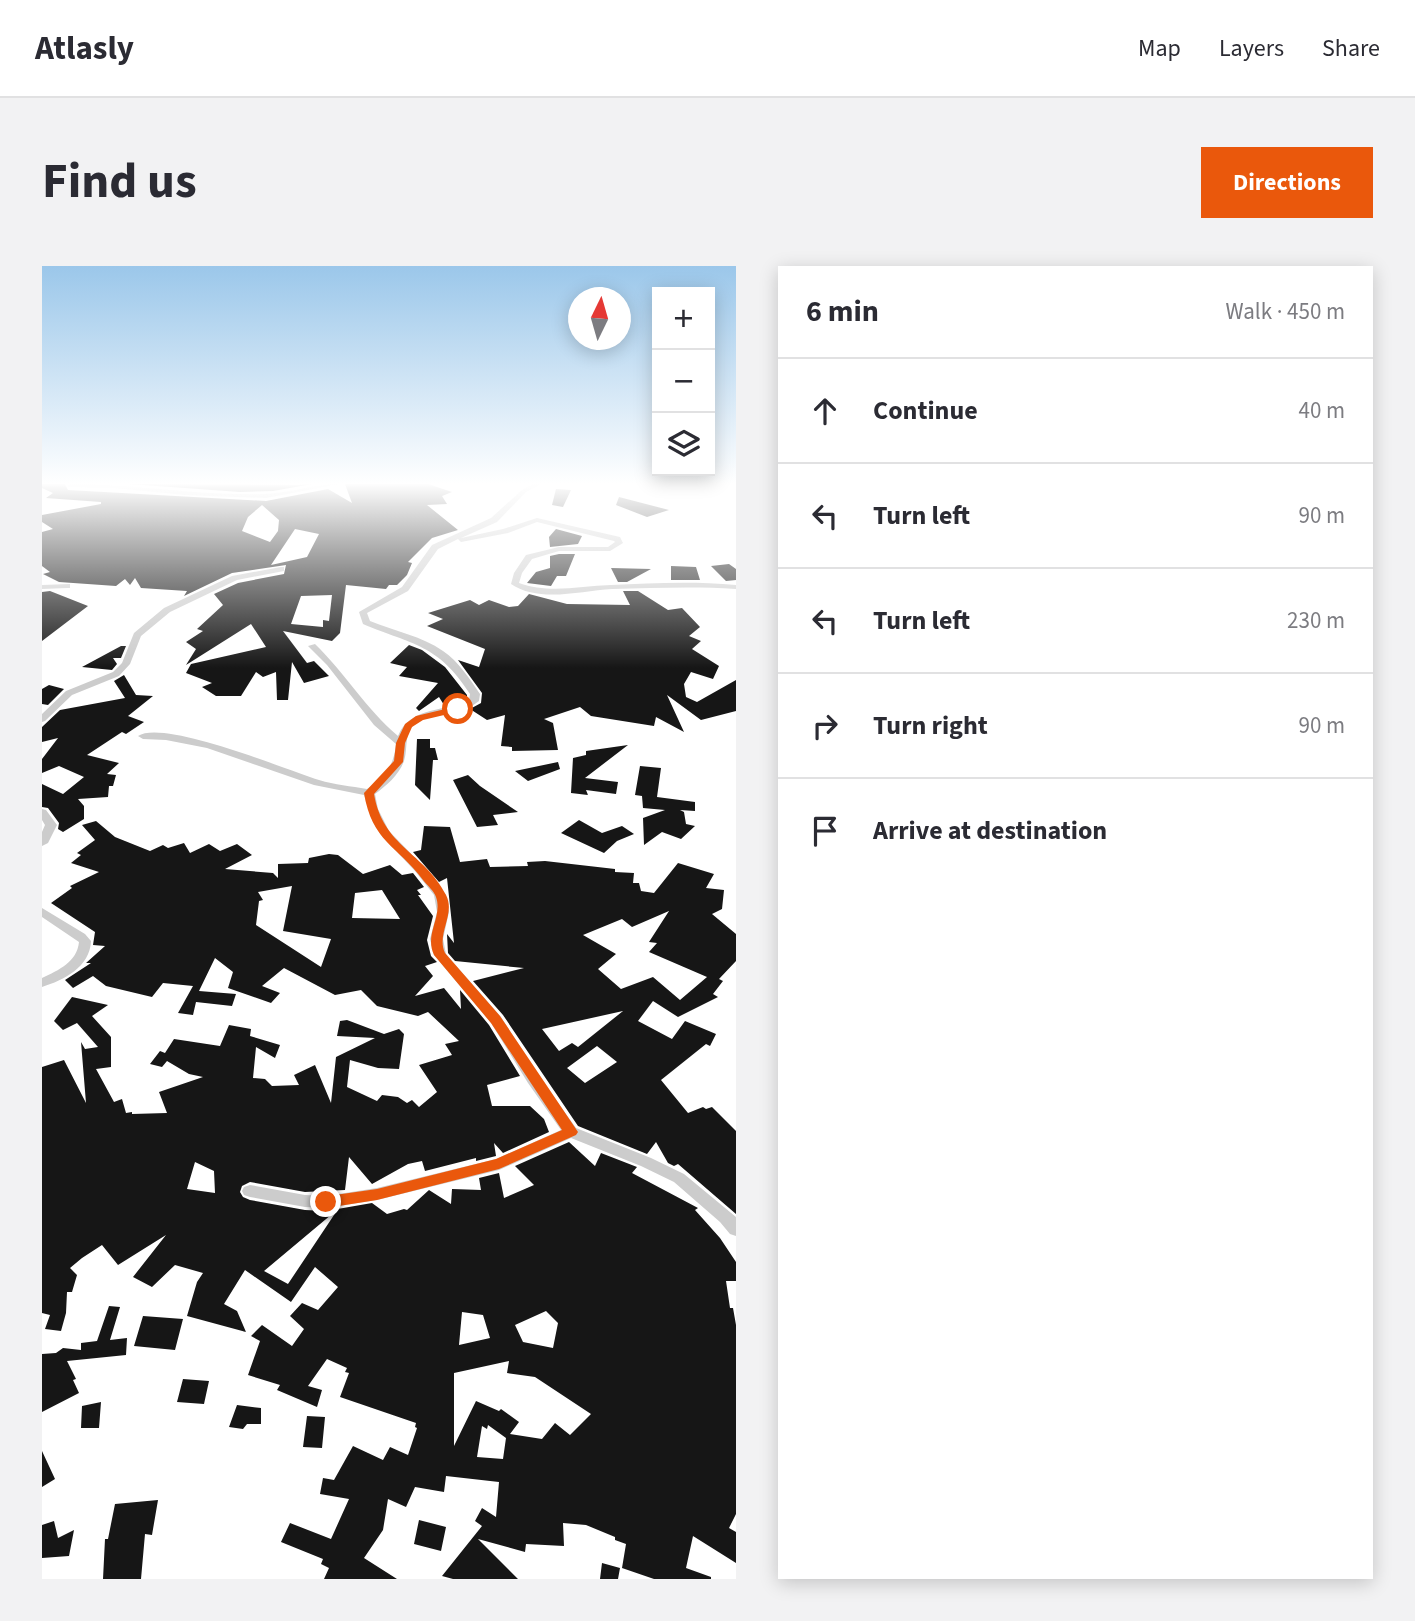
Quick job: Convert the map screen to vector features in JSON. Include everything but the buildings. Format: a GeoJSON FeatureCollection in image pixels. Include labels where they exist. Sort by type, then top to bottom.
{"type":"FeatureCollection","features":[{"type":"Feature","properties":{"kind":"street"},"geometry":{"type":"LineString","coordinates":[[369,793],[398,762],[401,743],[412,721],[458,709],[474,701],[475,694],[458,667],[440,653],[407,636],[366,622],[363,612],[405,589],[435,547],[439,545]]}},
{"type":"Feature","properties":{"kind":"street"},"geometry":{"type":"LineString","coordinates":[[616,545],[610,550],[559,549],[529,556],[518,573],[515,584],[526,589],[567,592],[611,587],[736,587]]}},
{"type":"Feature","properties":{"kind":"street"},"geometry":{"type":"LineString","coordinates":[[42,719],[69,694],[116,674],[126,664],[137,635],[167,610],[235,578],[281,569]]}},
{"type":"Feature","properties":{"kind":"street"},"geometry":{"type":"LineString","coordinates":[[42,587],[67,586]]}},
{"type":"Feature","properties":{"kind":"street"},"geometry":{"type":"LineString","coordinates":[[312,646],[330,663],[377,723],[401,743]]}},
{"type":"Feature","properties":{"kind":"street"},"geometry":{"type":"LineString","coordinates":[[143,736],[200,741],[313,781],[369,793]]}},
{"type":"Feature","properties":{"kind":"street"},"geometry":{"type":"LineString","coordinates":[[369,793],[372,814],[386,837],[420,869],[441,896],[443,909],[435,945],[440,955],[496,1020],[571,1132],[679,1178],[726,1217],[736,1229]]}},
{"type":"Feature","properties":{"kind":"street"},"geometry":{"type":"LineString","coordinates":[[42,812],[51,825],[42,843]]}},
{"type":"Feature","properties":{"kind":"street"},"geometry":{"type":"LineString","coordinates":[[42,912],[85,941],[85,948],[73,967],[42,983]]}},
{"type":"Feature","properties":{"kind":"street"},"geometry":{"type":"LineString","coordinates":[[250,1191],[326,1202],[377,1195],[499,1164],[571,1132]]}},
{"type":"Feature","properties":{"kind":"route"},"geometry":{"type":"LineString","coordinates":[[326,1202],[377,1195],[449,1174],[499,1164],[571,1132],[496,1020],[440,955],[435,945],[435,934],[443,909],[441,896],[420,869],[386,837],[372,814],[369,793],[391,773],[398,762],[401,743],[412,721],[458,709]]}}]}
